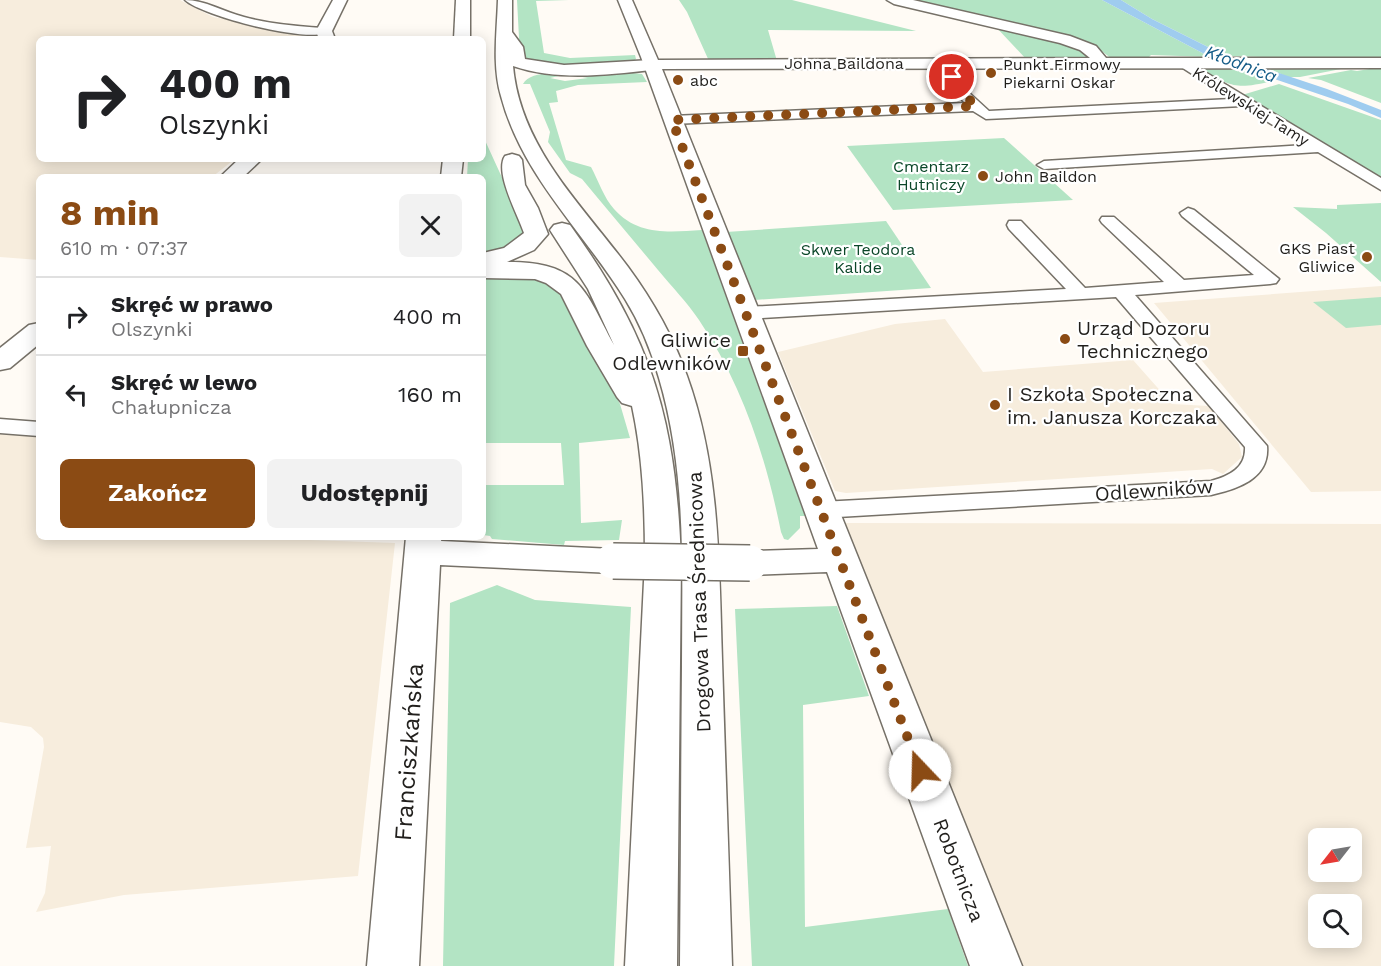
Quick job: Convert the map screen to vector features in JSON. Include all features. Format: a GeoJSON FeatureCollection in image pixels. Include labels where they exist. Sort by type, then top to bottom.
{"type":"FeatureCollection","features":[{"type":"Feature","properties":{"kind":"main road"},"geometry":{"type":"LineString","coordinates":[[326,35],[340,0]]}},
{"type":"Feature","properties":{"kind":"main road"},"geometry":{"type":"LineString","coordinates":[[462,36],[463,0]]}},
{"type":"Feature","properties":{"kind":"main road","name":"Drogowa Trasa Średnicowa"},"geometry":{"type":"LineString","coordinates":[[505,0],[506,78],[514,113],[536,159],[562,197],[611,258],[645,312],[675,378],[687,424],[700,524],[706,966]]}},
{"type":"Feature","properties":{"kind":"main road","name":"Robotnicza"},"geometry":{"type":"LineString","coordinates":[[625,0],[996,966]]}},
{"type":"Feature","properties":{"kind":"main road"},"geometry":{"type":"LineString","coordinates":[[894,0],[1065,39],[1086,46],[1097,54],[1101,63]]}},
{"type":"Feature","properties":{"kind":"main road"},"geometry":{"type":"LineString","coordinates":[[490,13],[490,94]]}},
{"type":"Feature","properties":{"kind":"main road"},"geometry":{"type":"LineString","coordinates":[[506,34],[515,46],[517,62],[527,67],[560,70]]}},
{"type":"Feature","properties":{"kind":"main road","name":"Johna Baildona"},"geometry":{"type":"LineString","coordinates":[[560,70],[651,65],[1375,64]]}},
{"type":"Feature","properties":{"kind":"main road"},"geometry":{"type":"LineString","coordinates":[[514,113],[520,103],[520,79],[560,70]]}},
{"type":"Feature","properties":{"kind":"main road","name":"Drogowa Trasa Średnicowa"},"geometry":{"type":"LineString","coordinates":[[486,259],[511,254],[530,242],[536,234],[527,208],[514,185],[508,153],[591,270],[610,303],[629,345],[645,396],[653,433],[663,542],[651,966]]}},
{"type":"Feature","properties":{"kind":"main road"},"geometry":{"type":"LineString","coordinates":[[234,174],[248,162]]}},
{"type":"Feature","properties":{"kind":"main road"},"geometry":{"type":"LineString","coordinates":[[486,271],[530,271],[551,276],[566,284],[653,433]]}},
{"type":"Feature","properties":{"kind":"main road"},"geometry":{"type":"LineString","coordinates":[[0,363],[36,333]]}},
{"type":"Feature","properties":{"kind":"main road"},"geometry":{"type":"LineString","coordinates":[[423,545],[613,561],[750,563],[840,560]]}},
{"type":"Feature","properties":{"kind":"main road","name":"Franciszkańska"},"geometry":{"type":"LineString","coordinates":[[393,966],[423,545]]}},
{"type":"Feature","properties":{"kind":"street"},"geometry":{"type":"LineString","coordinates":[[190,0],[234,18],[326,35]]}},
{"type":"Feature","properties":{"kind":"street"},"geometry":{"type":"LineString","coordinates":[[945,63],[960,91],[986,115],[1245,102]]}},
{"type":"Feature","properties":{"kind":"street","name":"Królewskiej Tamy"},"geometry":{"type":"LineString","coordinates":[[1189,63],[1245,102],[1381,185]]}},
{"type":"Feature","properties":{"kind":"street"},"geometry":{"type":"LineString","coordinates":[[672,120],[976,106]]}},
{"type":"Feature","properties":{"kind":"street"},"geometry":{"type":"LineString","coordinates":[[1044,165],[1320,148]]}},
{"type":"Feature","properties":{"kind":"street"},"geometry":{"type":"LineString","coordinates":[[747,313],[1121,291],[1270,279],[1188,213]]}},
{"type":"Feature","properties":{"kind":"street"},"geometry":{"type":"LineString","coordinates":[[1107,220],[1179,286]]}},
{"type":"Feature","properties":{"kind":"street"},"geometry":{"type":"LineString","coordinates":[[1016,225],[1080,293]]}},
{"type":"Feature","properties":{"kind":"street","name":"Odlewników"},"geometry":{"type":"LineString","coordinates":[[821,510],[1211,488],[1232,483],[1244,476],[1255,462],[1256,446],[1121,291]]}},
{"type":"Feature","properties":{"kind":"street"},"geometry":{"type":"LineString","coordinates":[[0,426],[36,429]]}},
{"type":"Feature","properties":{"kind":"shaded area"},"geometry":{"type":"Polygon","coordinates":[[[0,0],[180,0],[213,17],[292,31],[305,36],[36,36],[36,162],[231,162],[216,174],[36,174],[36,260],[0,257],[0,0]]]}},
{"type":"Feature","properties":{"kind":"shaded area"},"geometry":{"type":"Polygon","coordinates":[[[1381,286],[1381,491],[1311,492],[1154,303],[1381,286]]]}},
{"type":"Feature","properties":{"kind":"shaded area","name":"I Szkoła Społeczna im. Janusza Korczaka"},"geometry":{"type":"Polygon","coordinates":[[[945,319],[983,372],[1133,360],[1172,404],[1209,406],[1239,444],[1242,457],[1223,474],[1212,469],[846,493],[835,491],[778,352],[895,324],[945,319]]]}},
{"type":"Feature","properties":{"kind":"shaded area"},"geometry":{"type":"Polygon","coordinates":[[[0,432],[36,437],[36,540],[312,540],[395,543],[358,876],[124,895],[36,912],[45,893],[51,846],[26,848],[44,747],[43,738],[31,727],[0,722],[0,432]]]}},
{"type":"Feature","properties":{"kind":"shaded area"},"geometry":{"type":"Polygon","coordinates":[[[839,523],[1381,524],[1381,966],[1020,966],[839,523]]]}},
{"type":"Feature","properties":{"kind":"green space"},"geometry":{"type":"Polygon","coordinates":[[[517,0],[569,0],[536,1],[544,53],[570,58],[635,55],[636,59],[634,61],[547,67],[520,57],[517,0]]]}},
{"type":"Feature","properties":{"kind":"green space"},"geometry":{"type":"Polygon","coordinates":[[[679,0],[792,0],[916,31],[768,30],[777,61],[709,61],[687,12],[679,0]]]}},
{"type":"Feature","properties":{"kind":"green space"},"geometry":{"type":"Polygon","coordinates":[[[913,0],[1102,0],[1210,57],[1151,55],[1146,60],[1112,59],[1099,49],[1071,36],[913,0]]]}},
{"type":"Feature","properties":{"kind":"green space"},"geometry":{"type":"Polygon","coordinates":[[[1121,0],[1381,0],[1381,60],[1226,56],[1152,19],[1121,0]]]}},
{"type":"Feature","properties":{"kind":"green space"},"geometry":{"type":"Polygon","coordinates":[[[996,27],[1075,46],[1089,56],[1087,58],[1027,60],[996,27]]]}},
{"type":"Feature","properties":{"kind":"green space"},"geometry":{"type":"Polygon","coordinates":[[[1204,67],[1237,68],[1273,81],[1243,86],[1229,84],[1202,70],[1204,67]]]}},
{"type":"Feature","properties":{"kind":"green space"},"geometry":{"type":"Polygon","coordinates":[[[1265,67],[1351,67],[1300,77],[1288,77],[1265,67]]]}},
{"type":"Feature","properties":{"kind":"green space"},"geometry":{"type":"Polygon","coordinates":[[[1381,69],[1381,103],[1321,80],[1308,78],[1351,70],[1381,69]]]}},
{"type":"Feature","properties":{"kind":"green space"},"geometry":{"type":"Polygon","coordinates":[[[624,72],[642,74],[647,82],[578,85],[556,91],[558,102],[549,103],[566,160],[591,167],[610,205],[633,224],[666,231],[702,230],[805,516],[800,516],[800,528],[788,540],[784,539],[781,532],[760,449],[740,395],[714,344],[690,307],[582,179],[570,173],[548,142],[550,132],[530,84],[523,84],[526,80],[541,74],[563,75],[550,78],[565,81],[588,78],[571,75],[624,72]]]}},
{"type":"Feature","properties":{"kind":"green space"},"geometry":{"type":"Polygon","coordinates":[[[1279,84],[1381,120],[1381,180],[1242,95],[1279,84]]]}},
{"type":"Feature","properties":{"kind":"green space","name":"Cmentarz Hutniczy"},"geometry":{"type":"Polygon","coordinates":[[[1004,138],[1073,200],[893,210],[847,146],[1004,138]]]}},
{"type":"Feature","properties":{"kind":"green space"},"geometry":{"type":"Polygon","coordinates":[[[486,143],[527,232],[513,249],[486,254],[486,174],[467,174],[468,162],[486,162],[486,143]]]}},
{"type":"Feature","properties":{"kind":"green space","name":"GKS Piast Gliwice"},"geometry":{"type":"Polygon","coordinates":[[[1381,203],[1381,282],[1293,207],[1337,209],[1337,205],[1381,203]]]}},
{"type":"Feature","properties":{"kind":"green space","name":"Skwer Teodora Kalide"},"geometry":{"type":"Polygon","coordinates":[[[886,221],[931,288],[754,300],[726,232],[886,221]]]}},
{"type":"Feature","properties":{"kind":"green space"},"geometry":{"type":"Polygon","coordinates":[[[522,273],[562,288],[620,404],[630,438],[579,443],[581,523],[622,520],[619,540],[565,541],[564,545],[492,539],[486,535],[486,485],[564,485],[561,443],[486,443],[486,275],[522,273]]]}},
{"type":"Feature","properties":{"kind":"green space"},"geometry":{"type":"Polygon","coordinates":[[[1381,297],[1381,325],[1346,328],[1313,302],[1381,297]]]}},
{"type":"Feature","properties":{"kind":"green space"},"geometry":{"type":"Polygon","coordinates":[[[497,585],[535,600],[631,607],[614,966],[443,966],[450,603],[497,585]]]}},
{"type":"Feature","properties":{"kind":"green space"},"geometry":{"type":"Polygon","coordinates":[[[837,606],[869,696],[803,705],[805,927],[948,909],[968,966],[752,966],[735,609],[837,606]]]}},
{"type":"Feature","properties":{"kind":"water","name":"Kłodnica"},"geometry":{"type":"Polygon","coordinates":[[[1102,0],[1121,0],[1152,19],[1222,54],[1327,89],[1381,110],[1381,118],[1348,104],[1210,57],[1102,0]]]}},
{"type":"Feature","properties":{"kind":"place","name":"Punkt Firmowy Piekarni Oskar"},"geometry":{"type":"Point","coordinates":[991,73]}},
{"type":"Feature","properties":{"kind":"place","name":"abc"},"geometry":{"type":"Point","coordinates":[678,80]}},
{"type":"Feature","properties":{"kind":"place","name":"John Baildon"},"geometry":{"type":"Point","coordinates":[983,176]}},
{"type":"Feature","properties":{"kind":"place","name":"GKS Piast Gliwice"},"geometry":{"type":"Point","coordinates":[1367,257]}},
{"type":"Feature","properties":{"kind":"place","name":"Urząd Dozoru Technicznego"},"geometry":{"type":"Point","coordinates":[1065,339]}},
{"type":"Feature","properties":{"kind":"place","name":"Gliwice Odlewników"},"geometry":{"type":"Point","coordinates":[743,351]}},
{"type":"Feature","properties":{"kind":"place","name":"I Szkoła Społeczna im. Janusza Korczaka"},"geometry":{"type":"Point","coordinates":[995,405]}},
{"type":"Feature","properties":{"kind":"route"},"geometry":{"type":"LineString","coordinates":[[920,770],[672,120],[976,106],[960,91],[952,77]]}}]}
